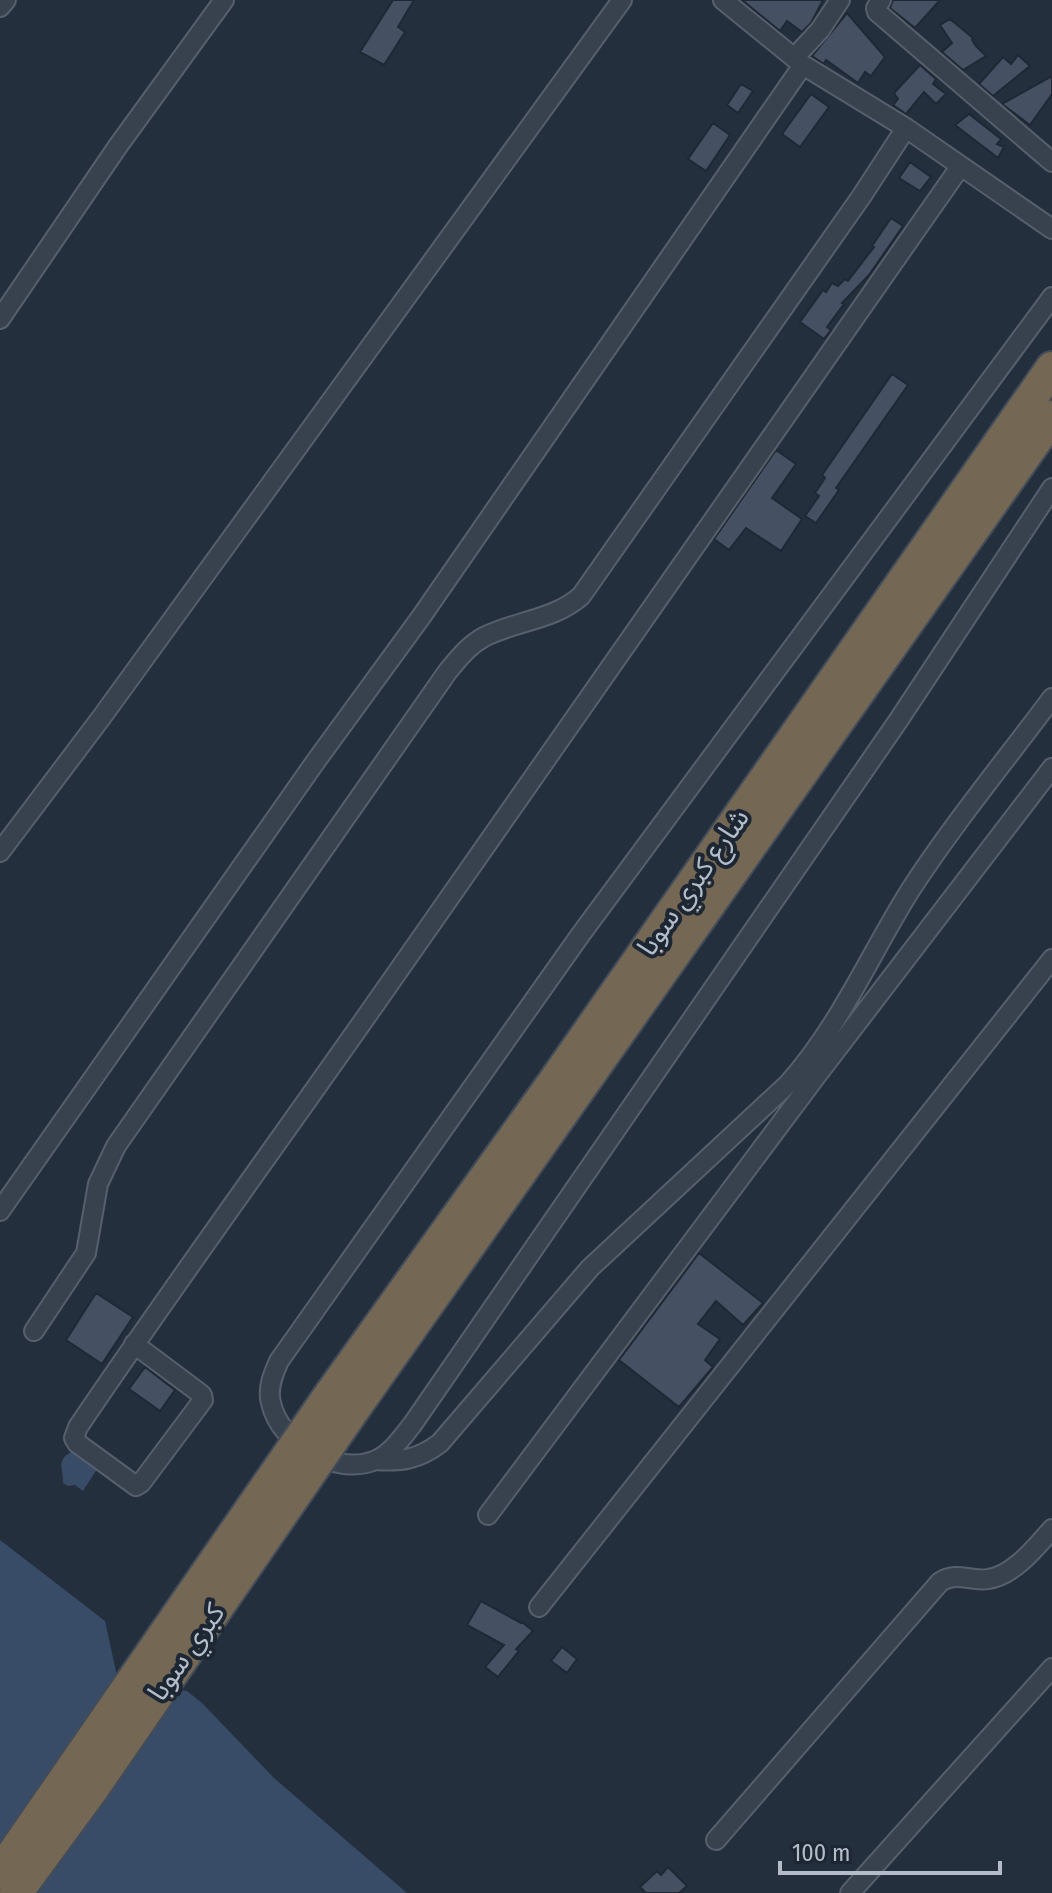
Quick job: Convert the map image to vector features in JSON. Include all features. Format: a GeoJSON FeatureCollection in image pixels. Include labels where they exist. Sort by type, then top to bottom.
{"type":"FeatureCollection","features":[{"type":"Feature","properties":{"kind":"highway","name":"شارع كبري سوبا"},"geometry":{"type":"LineString","coordinates":[[341,1402],[554,1082],[1052,368]]}},
{"type":"Feature","properties":{"kind":"highway","name":"شارع كبري سوبا"},"geometry":{"type":"LineString","coordinates":[[341,1402],[1052,417]]}},
{"type":"Feature","properties":{"kind":"highway","name":"كبري سوبا"},"geometry":{"type":"LineString","coordinates":[[0,1873],[341,1402]]}},
{"type":"Feature","properties":{"kind":"highway","name":"كبري سوبا"},"geometry":{"type":"LineString","coordinates":[[16,1893],[93,1788],[341,1402]]}},
{"type":"Feature","properties":{"kind":"street"},"geometry":{"type":"LineString","coordinates":[[0,7],[6,0]]}},
{"type":"Feature","properties":{"kind":"street"},"geometry":{"type":"LineString","coordinates":[[0,319],[118,146],[224,0]]}},
{"type":"Feature","properties":{"kind":"street"},"geometry":{"type":"LineString","coordinates":[[0,852],[101,718],[622,0]]}},
{"type":"Feature","properties":{"kind":"street"},"geometry":{"type":"LineString","coordinates":[[723,0],[799,61],[906,128],[1052,229]]}},
{"type":"Feature","properties":{"kind":"street"},"geometry":{"type":"LineString","coordinates":[[0,1211],[421,617],[840,0]]}},
{"type":"Feature","properties":{"kind":"street"},"geometry":{"type":"LineString","coordinates":[[881,0],[877,12],[1052,162]]}},
{"type":"Feature","properties":{"kind":"street"},"geometry":{"type":"LineString","coordinates":[[34,1331],[86,1253],[98,1184],[116,1146],[448,671],[468,648],[482,638],[561,610],[581,596],[906,128]]}},
{"type":"Feature","properties":{"kind":"street"},"geometry":{"type":"LineString","coordinates":[[134,1344],[202,1395],[203,1400],[136,1486],[83,1448],[74,1438],[78,1427],[134,1344],[960,167]]}},
{"type":"Feature","properties":{"kind":"street"},"geometry":{"type":"LineString","coordinates":[[1052,297],[581,934],[279,1361],[273,1375],[271,1404],[284,1431],[310,1452],[349,1464],[376,1460],[402,1462],[424,1455],[440,1443],[590,1268],[788,1084],[813,1054],[845,1007],[912,889],[1052,698]]}},
{"type":"Feature","properties":{"kind":"street"},"geometry":{"type":"LineString","coordinates":[[376,1460],[412,1425],[898,721],[1052,488]]}},
{"type":"Feature","properties":{"kind":"street"},"geometry":{"type":"LineString","coordinates":[[488,1515],[817,1075],[1052,768]]}},
{"type":"Feature","properties":{"kind":"street"},"geometry":{"type":"LineString","coordinates":[[539,1607],[1052,959]]}},
{"type":"Feature","properties":{"kind":"street"},"geometry":{"type":"LineString","coordinates":[[716,1840],[940,1582],[954,1575],[981,1579],[998,1577],[1052,1529]]}},
{"type":"Feature","properties":{"kind":"street"},"geometry":{"type":"LineString","coordinates":[[850,1893],[1052,1668]]}},
{"type":"Feature","properties":{"kind":"water"},"geometry":{"type":"Polygon","coordinates":[[[71,1452],[97,1469],[83,1491],[75,1485],[63,1483],[62,1462],[71,1452]]]}},
{"type":"Feature","properties":{"kind":"water"},"geometry":{"type":"Polygon","coordinates":[[[0,1540],[105,1621],[118,1681],[187,1691],[274,1778],[407,1893],[0,1893],[0,1540]]]}},
{"type":"Feature","properties":{"kind":"building"},"geometry":{"type":"Polygon","coordinates":[[[393,0],[414,0],[398,27],[405,32],[384,65],[360,52],[393,0]]]}},
{"type":"Feature","properties":{"kind":"building"},"geometry":{"type":"Polygon","coordinates":[[[742,0],[823,0],[811,23],[802,32],[787,21],[780,31],[742,0]]]}},
{"type":"Feature","properties":{"kind":"building"},"geometry":{"type":"Polygon","coordinates":[[[893,0],[940,0],[915,28],[890,8],[893,0]]]}},
{"type":"Feature","properties":{"kind":"building"},"geometry":{"type":"Polygon","coordinates":[[[847,13],[885,57],[871,76],[865,72],[858,83],[826,60],[824,64],[812,56],[847,13]]]}},
{"type":"Feature","properties":{"kind":"building"},"geometry":{"type":"Polygon","coordinates":[[[950,19],[973,38],[986,56],[963,70],[942,52],[952,43],[940,25],[950,19]]]}},
{"type":"Feature","properties":{"kind":"building"},"geometry":{"type":"Polygon","coordinates":[[[1018,55],[1030,66],[993,96],[979,84],[1003,57],[1011,64],[1018,55]]]}},
{"type":"Feature","properties":{"kind":"building"},"geometry":{"type":"Polygon","coordinates":[[[920,65],[936,79],[933,84],[946,94],[936,104],[924,92],[906,114],[893,105],[898,99],[894,93],[920,65]]]}},
{"type":"Feature","properties":{"kind":"building"},"geometry":{"type":"Polygon","coordinates":[[[1052,76],[1052,94],[1030,125],[1002,104],[1052,76]]]}},
{"type":"Feature","properties":{"kind":"building"},"geometry":{"type":"Polygon","coordinates":[[[741,84],[753,91],[738,113],[727,105],[741,84]]]}},
{"type":"Feature","properties":{"kind":"building"},"geometry":{"type":"Polygon","coordinates":[[[811,94],[829,107],[800,147],[782,134],[811,94]]]}},
{"type":"Feature","properties":{"kind":"building"},"geometry":{"type":"Polygon","coordinates":[[[969,114],[1001,139],[997,144],[1004,147],[998,158],[955,125],[969,114]]]}},
{"type":"Feature","properties":{"kind":"building"},"geometry":{"type":"Polygon","coordinates":[[[713,123],[730,135],[706,171],[688,159],[713,123]]]}},
{"type":"Feature","properties":{"kind":"building"},"geometry":{"type":"Polygon","coordinates":[[[910,162],[931,177],[920,191],[899,178],[910,162]]]}},
{"type":"Feature","properties":{"kind":"building"},"geometry":{"type":"Polygon","coordinates":[[[891,218],[903,226],[869,275],[842,303],[827,327],[831,330],[824,339],[800,322],[823,290],[826,292],[832,283],[838,286],[845,279],[848,281],[891,218]]]}},
{"type":"Feature","properties":{"kind":"building"},"geometry":{"type":"Polygon","coordinates":[[[892,374],[908,385],[836,488],[839,490],[816,523],[805,516],[819,496],[815,493],[825,478],[822,475],[892,374]]]}},
{"type":"Feature","properties":{"kind":"building"},"geometry":{"type":"Polygon","coordinates":[[[776,450],[796,464],[772,498],[802,519],[781,551],[746,528],[729,550],[714,539],[776,450]]]}},
{"type":"Feature","properties":{"kind":"building"},"geometry":{"type":"Polygon","coordinates":[[[699,1253],[763,1303],[743,1325],[716,1301],[698,1324],[720,1339],[705,1360],[713,1367],[679,1407],[619,1360],[699,1253]]]}},
{"type":"Feature","properties":{"kind":"building"},"geometry":{"type":"Polygon","coordinates":[[[96,1293],[133,1317],[102,1364],[66,1340],[96,1293]]]}},
{"type":"Feature","properties":{"kind":"building"},"geometry":{"type":"Polygon","coordinates":[[[145,1367],[175,1390],[160,1411],[129,1389],[145,1367]]]}},
{"type":"Feature","properties":{"kind":"building"},"geometry":{"type":"Polygon","coordinates":[[[481,1601],[533,1631],[516,1649],[519,1651],[498,1677],[485,1667],[504,1645],[467,1625],[481,1601]]]}},
{"type":"Feature","properties":{"kind":"building"},"geometry":{"type":"Polygon","coordinates":[[[562,1647],[577,1659],[567,1673],[551,1661],[562,1647]]]}},
{"type":"Feature","properties":{"kind":"building"},"geometry":{"type":"Polygon","coordinates":[[[668,1867],[687,1886],[679,1893],[646,1893],[640,1887],[657,1871],[661,1875],[668,1867]]]}}]}
